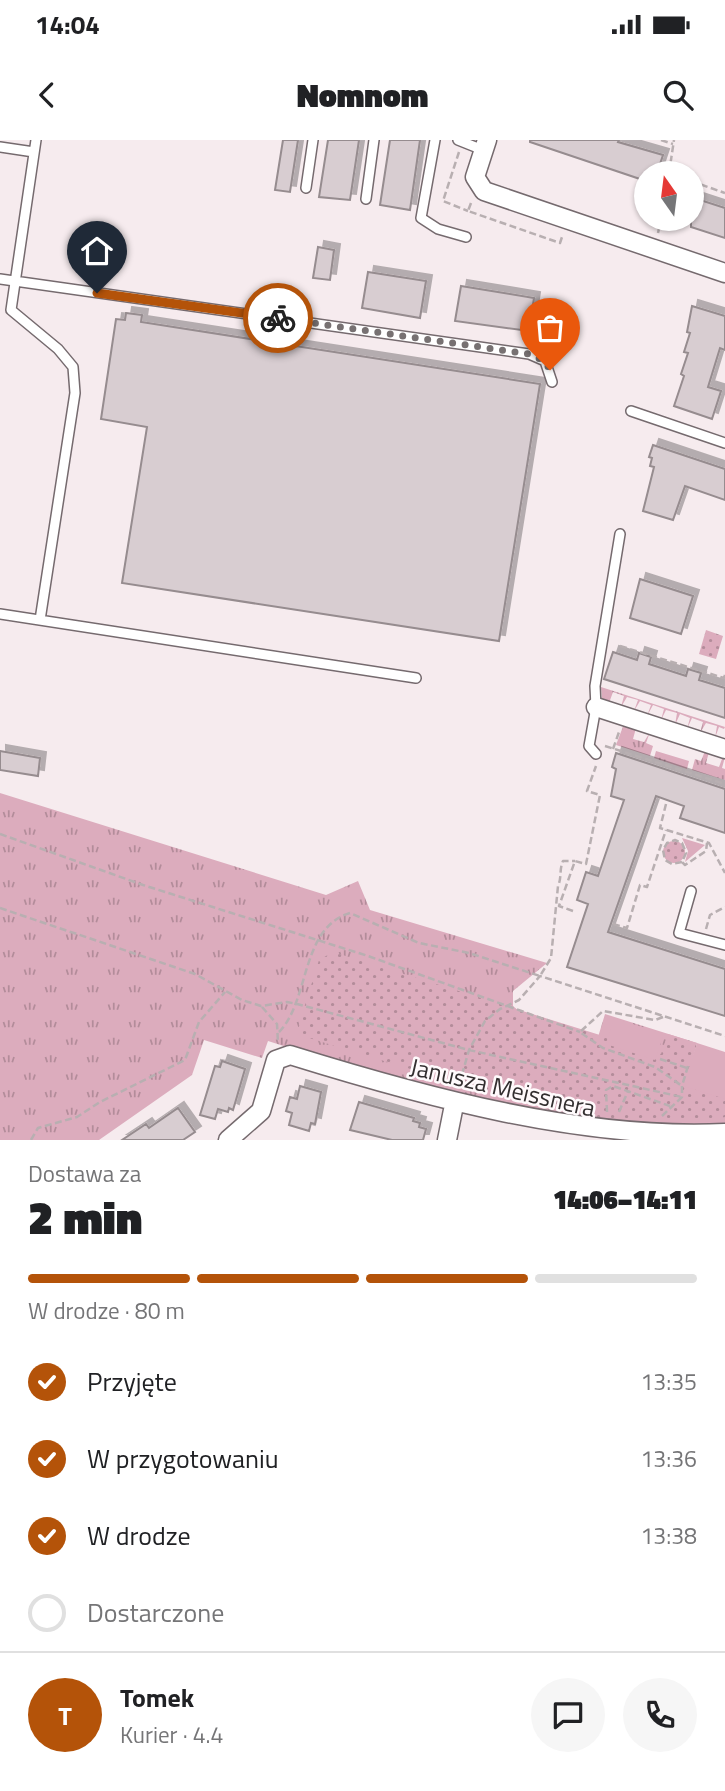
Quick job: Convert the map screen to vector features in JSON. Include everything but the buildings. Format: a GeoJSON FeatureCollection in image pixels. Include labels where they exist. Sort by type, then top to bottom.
{"type":"FeatureCollection","features":[{"type":"Feature","properties":{"kind":"street"},"geometry":{"type":"LineString","coordinates":[[485,145],[475,177],[478,186],[489,193],[694,267],[725,273]]}},
{"type":"Feature","properties":{"kind":"street"},"geometry":{"type":"LineString","coordinates":[[596,706],[725,749]]}},
{"type":"Feature","properties":{"kind":"street","name":"Janusza Meissnera"},"geometry":{"type":"LineString","coordinates":[[276,1060],[290,1055],[454,1105],[560,1130],[624,1139],[705,1137],[725,1133]]}},
{"type":"Feature","properties":{"kind":"street"},"geometry":{"type":"LineString","coordinates":[[228,1140],[261,1111],[276,1060]]}},
{"type":"Feature","properties":{"kind":"street"},"geometry":{"type":"LineString","coordinates":[[447,1140],[454,1105]]}},
{"type":"Feature","properties":{"kind":"lane"},"geometry":{"type":"LineString","coordinates":[[36,140],[11,310],[58,349],[73,367],[75,393],[40,620]]}},
{"type":"Feature","properties":{"kind":"lane"},"geometry":{"type":"LineString","coordinates":[[306,188],[313,140]]}},
{"type":"Feature","properties":{"kind":"lane"},"geometry":{"type":"LineString","coordinates":[[366,199],[374,140]]}},
{"type":"Feature","properties":{"kind":"lane"},"geometry":{"type":"LineString","coordinates":[[435,140],[421,218],[438,229],[466,237]]}},
{"type":"Feature","properties":{"kind":"lane"},"geometry":{"type":"LineString","coordinates":[[459,144],[485,145]]}},
{"type":"Feature","properties":{"kind":"lane"},"geometry":{"type":"LineString","coordinates":[[0,147],[34,152]]}},
{"type":"Feature","properties":{"kind":"lane"},"geometry":{"type":"LineString","coordinates":[[0,279],[529,354],[545,361],[552,382]]}},
{"type":"Feature","properties":{"kind":"lane"},"geometry":{"type":"LineString","coordinates":[[631,411],[725,443]]}},
{"type":"Feature","properties":{"kind":"lane"},"geometry":{"type":"LineString","coordinates":[[596,754],[589,746],[596,706],[595,686],[620,534]]}},
{"type":"Feature","properties":{"kind":"lane"},"geometry":{"type":"LineString","coordinates":[[0,614],[416,678]]}},
{"type":"Feature","properties":{"kind":"lane"},"geometry":{"type":"LineString","coordinates":[[691,891],[679,933],[725,945]]}},
{"type":"Feature","properties":{"kind":"path"},"geometry":{"type":"LineString","coordinates":[[661,140],[673,142],[671,161]]}},
{"type":"Feature","properties":{"kind":"path"},"geometry":{"type":"LineString","coordinates":[[459,144],[443,200],[560,243],[563,232]]}},
{"type":"Feature","properties":{"kind":"path"},"geometry":{"type":"LineString","coordinates":[[468,211],[478,186]]}},
{"type":"Feature","properties":{"kind":"path"},"geometry":{"type":"LineString","coordinates":[[704,186],[725,193]]}},
{"type":"Feature","properties":{"kind":"path"},"geometry":{"type":"LineString","coordinates":[[620,646],[724,678],[725,675]]}},
{"type":"Feature","properties":{"kind":"path"},"geometry":{"type":"LineString","coordinates":[[454,1105],[468,1050],[485,1021],[519,1000],[540,976],[551,958],[558,887],[562,878],[560,869],[563,861],[586,864],[592,848],[600,795],[587,791],[603,745],[725,784]]}},
{"type":"Feature","properties":{"kind":"path"},"geometry":{"type":"LineString","coordinates":[[666,804],[660,828],[707,843],[725,873]]}},
{"type":"Feature","properties":{"kind":"path"},"geometry":{"type":"LineString","coordinates":[[613,924],[627,928],[640,885],[647,887],[666,830]]}},
{"type":"Feature","properties":{"kind":"path"},"geometry":{"type":"LineString","coordinates":[[0,834],[580,1032],[603,1048],[655,1067],[682,1086]]}},
{"type":"Feature","properties":{"kind":"path"},"geometry":{"type":"LineString","coordinates":[[679,841],[681,835]]}},
{"type":"Feature","properties":{"kind":"path"},"geometry":{"type":"LineString","coordinates":[[662,846],[671,841],[679,841],[686,849],[682,862]]}},
{"type":"Feature","properties":{"kind":"path"},"geometry":{"type":"LineString","coordinates":[[662,846],[665,860],[672,864],[682,862],[685,865],[706,850],[707,843]]}},
{"type":"Feature","properties":{"kind":"path"},"geometry":{"type":"LineString","coordinates":[[573,911],[559,906],[575,861]]}},
{"type":"Feature","properties":{"kind":"path"},"geometry":{"type":"LineString","coordinates":[[0,908],[195,974],[225,992],[261,1006],[274,1018],[279,1032],[276,1060]]}},
{"type":"Feature","properties":{"kind":"path"},"geometry":{"type":"LineString","coordinates":[[279,1032],[287,1024],[297,1004],[308,961],[317,941],[340,915],[349,912],[419,943],[469,953],[725,1036]]}},
{"type":"Feature","properties":{"kind":"path"},"geometry":{"type":"LineString","coordinates":[[31,1140],[38,1128],[77,1117],[185,1060],[199,1023],[225,992]]}},
{"type":"Feature","properties":{"kind":"path"},"geometry":{"type":"LineString","coordinates":[[261,1006],[287,1002],[297,1004],[468,1050],[682,1097]]}},
{"type":"Feature","properties":{"kind":"path"},"geometry":{"type":"LineString","coordinates":[[580,1032],[603,1011],[655,1020],[663,1017]]}},
{"type":"Feature","properties":{"kind":"path"},"geometry":{"type":"LineString","coordinates":[[660,1059],[688,1067],[682,1086],[682,1097]]}},
{"type":"Feature","properties":{"kind":"path"},"geometry":{"type":"LineString","coordinates":[[628,1091],[618,1114],[607,1111],[609,1087],[628,1091],[670,1106]]}},
{"type":"Feature","properties":{"kind":"path"},"geometry":{"type":"LineString","coordinates":[[654,1126],[670,1106],[682,1097]]}},
{"type":"Feature","properties":{"kind":"green space"},"geometry":{"type":"Polygon","coordinates":[[[706,630],[723,636],[716,659],[699,654],[706,630]]]}},
{"type":"Feature","properties":{"kind":"green space"},"geometry":{"type":"Polygon","coordinates":[[[601,687],[725,727],[719,727],[715,738],[717,726],[706,723],[700,733],[703,722],[692,718],[687,729],[690,718],[680,714],[675,725],[677,713],[666,710],[661,720],[664,709],[653,705],[647,716],[651,705],[640,701],[634,711],[638,700],[627,697],[621,707],[624,696],[613,692],[609,703],[602,698],[601,687]]]}},
{"type":"Feature","properties":{"kind":"green space"},"geometry":{"type":"Polygon","coordinates":[[[624,724],[636,728],[633,739],[644,742],[650,732],[646,743],[653,746],[650,756],[616,745],[624,724]]]}},
{"type":"Feature","properties":{"kind":"green space"},"geometry":{"type":"Polygon","coordinates":[[[656,751],[689,761],[687,769],[654,758],[656,751]]]}},
{"type":"Feature","properties":{"kind":"green space"},"geometry":{"type":"Polygon","coordinates":[[[705,751],[709,752],[706,763],[719,767],[723,756],[725,757],[722,768],[725,769],[725,780],[692,770],[695,759],[701,761],[705,751]]]}},
{"type":"Feature","properties":{"kind":"green space"},"geometry":{"type":"Polygon","coordinates":[[[0,793],[326,895],[358,881],[370,910],[547,963],[513,991],[513,1006],[528,1019],[595,1047],[605,1014],[697,1043],[684,1086],[725,1099],[725,1126],[588,1128],[381,1077],[268,1041],[262,1058],[204,1040],[192,1075],[99,1140],[0,1140],[0,793]]]}},
{"type":"Feature","properties":{"kind":"green space"},"geometry":{"type":"Polygon","coordinates":[[[682,838],[705,845],[685,862],[688,851],[682,838]]]}},
{"type":"Feature","properties":{"kind":"green space"},"geometry":{"type":"Polygon","coordinates":[[[674,841],[682,844],[685,852],[682,860],[674,863],[666,860],[663,852],[666,844],[674,841]]]}},
{"type":"Feature","properties":{"kind":"green space"},"geometry":{"type":"Polygon","coordinates":[[[333,952],[661,1054],[668,1034],[697,1043],[691,1064],[725,1075],[725,1117],[705,1122],[655,1122],[652,1125],[624,1124],[554,1113],[296,1034],[319,960],[333,952]]]}},
{"type":"Feature","properties":{"kind":"green space"},"geometry":{"type":"Polygon","coordinates":[[[614,1018],[664,1034],[655,1060],[606,1044],[614,1018]]]}},
{"type":"Feature","properties":{"kind":"green space"},"geometry":{"type":"Polygon","coordinates":[[[697,1043],[725,1052],[725,1099],[683,1086],[697,1043]]]}},
{"type":"Feature","properties":{"kind":"way so far"},"geometry":{"type":"LineString","coordinates":[[278,318],[529,354],[545,361],[550,370]]}},
{"type":"Feature","properties":{"kind":"route"},"geometry":{"type":"LineString","coordinates":[[97,293],[278,318]]}}]}
